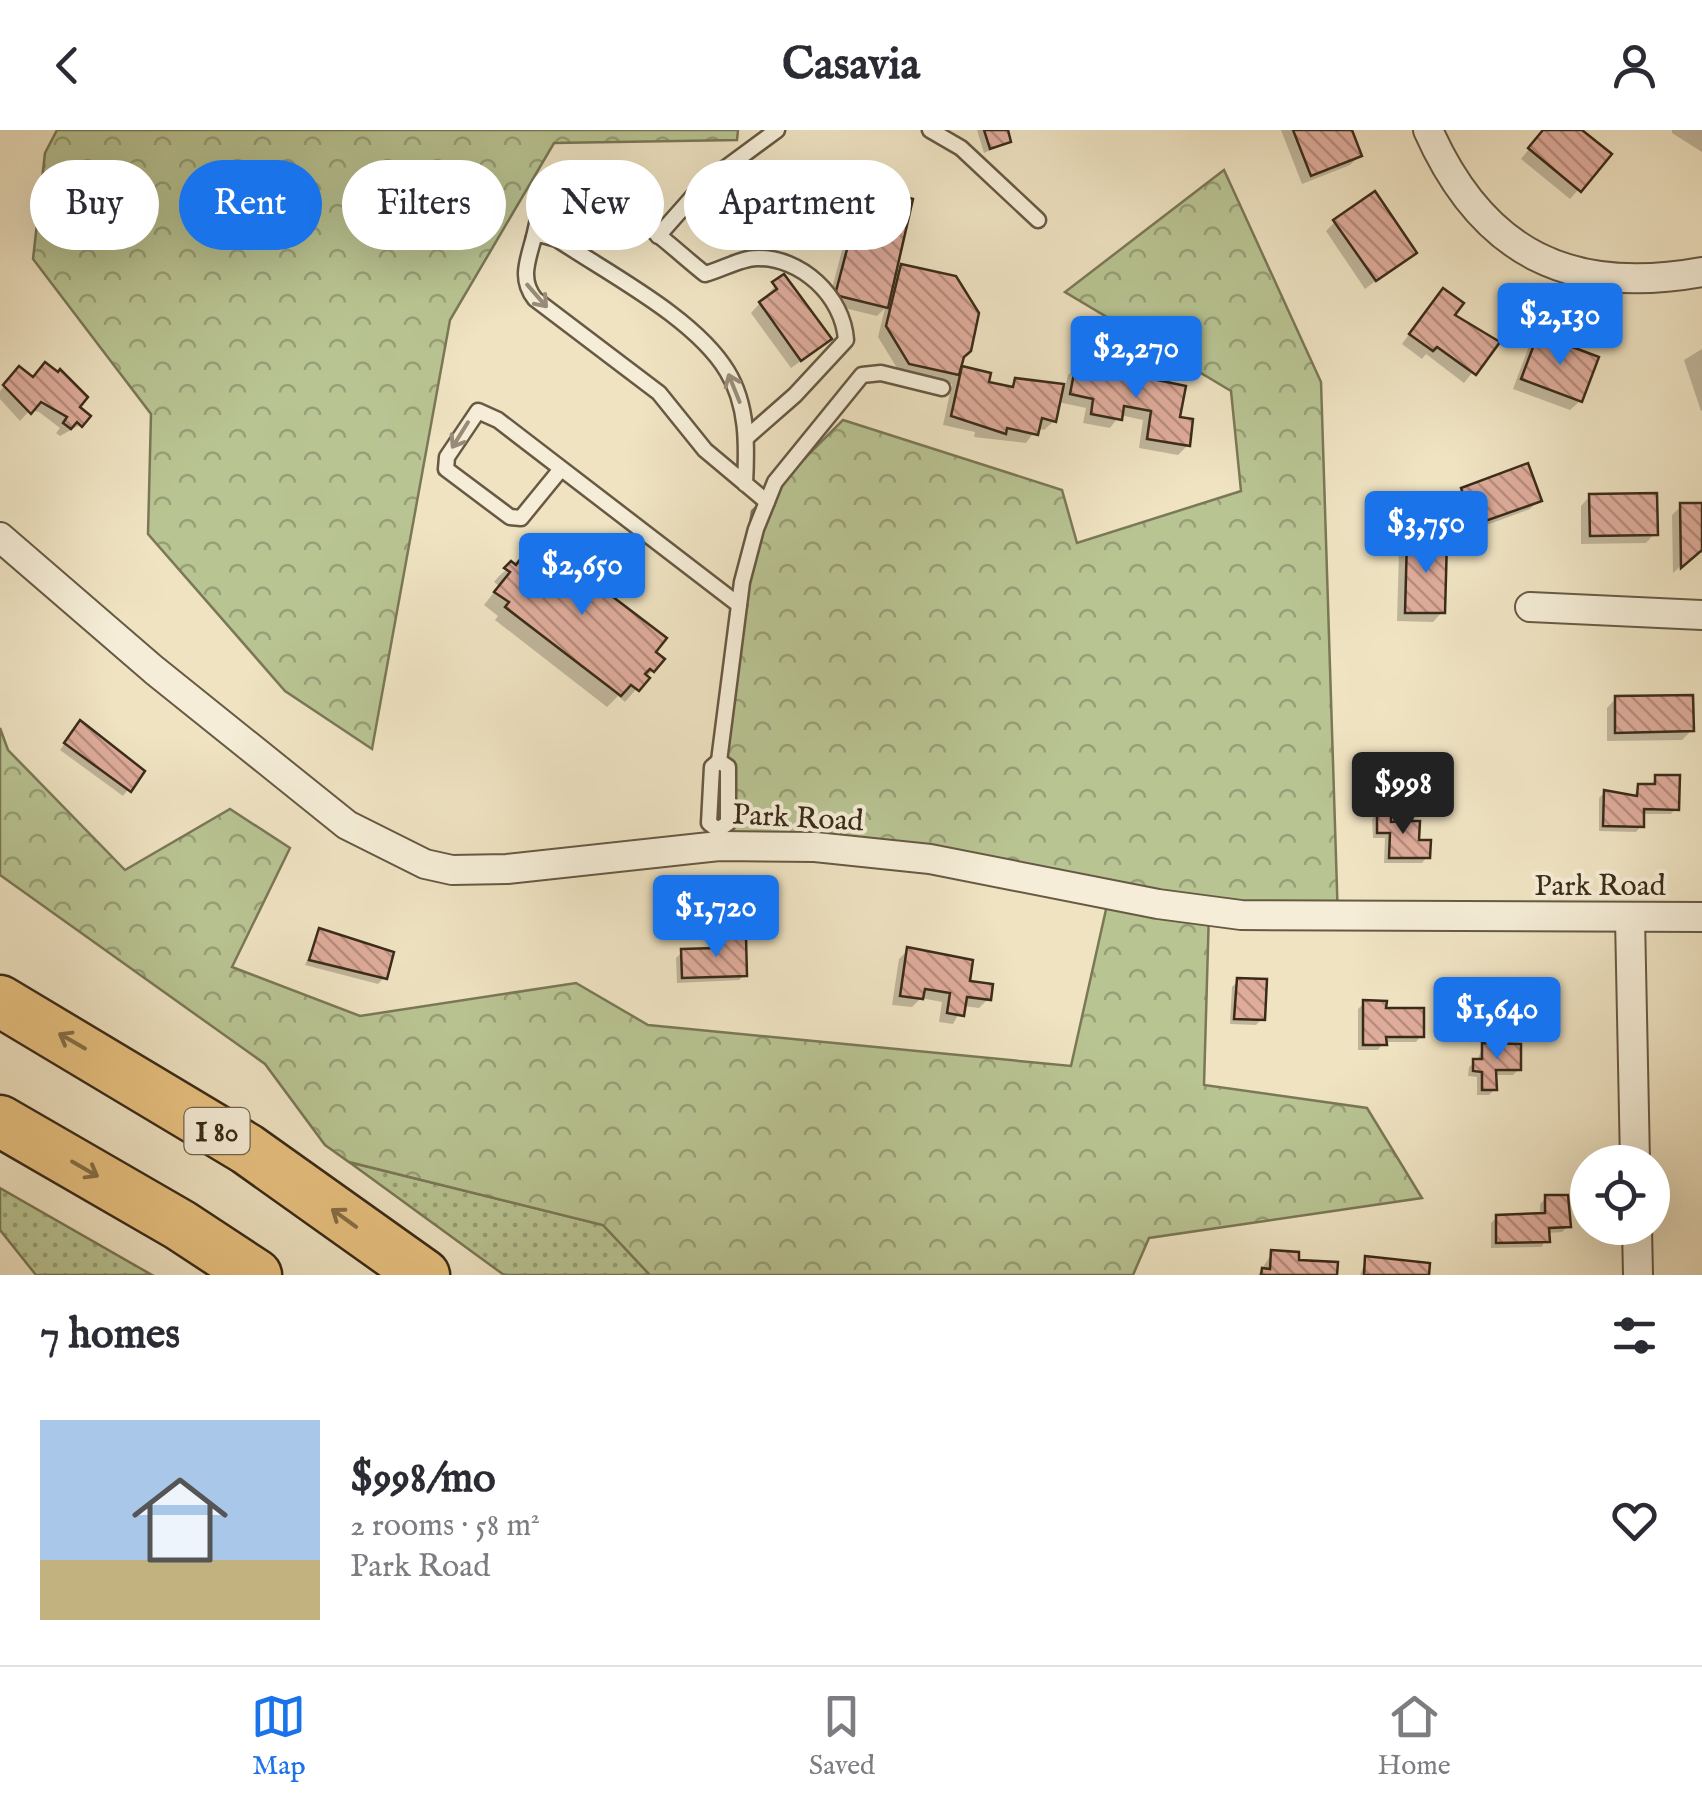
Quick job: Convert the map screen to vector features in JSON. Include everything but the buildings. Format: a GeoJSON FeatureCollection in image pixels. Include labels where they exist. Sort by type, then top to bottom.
{"type":"FeatureCollection","features":[{"type":"Feature","properties":{"kind":"highway","name":"I 80"},"geometry":{"type":"LineString","coordinates":[[0,1001],[247,1150],[424,1275]]}},
{"type":"Feature","properties":{"kind":"highway"},"geometry":{"type":"LineString","coordinates":[[0,1121],[165,1216],[256,1275]]}},
{"type":"Feature","properties":{"kind":"street"},"geometry":{"type":"LineString","coordinates":[[1428,130],[1471,206],[1520,249],[1575,273],[1612,280],[1650,282],[1702,272]]}},
{"type":"Feature","properties":{"kind":"street","name":"Park Road"},"geometry":{"type":"LineString","coordinates":[[0,537],[301,790],[347,825],[425,864],[452,870],[507,869],[719,838],[930,858],[1158,904],[1241,914],[1702,917]]}},
{"type":"Feature","properties":{"kind":"street"},"geometry":{"type":"LineString","coordinates":[[1530,607],[1702,615]]}},
{"type":"Feature","properties":{"kind":"street"},"geometry":{"type":"LineString","coordinates":[[1630,918],[1636,1145]]}},
{"type":"Feature","properties":{"kind":"street"},"geometry":{"type":"LineString","coordinates":[[1637,1245],[1638,1275]]}},
{"type":"Feature","properties":{"kind":"lane"},"geometry":{"type":"LineString","coordinates":[[664,229],[704,184],[777,130]]}},
{"type":"Feature","properties":{"kind":"lane"},"geometry":{"type":"LineString","coordinates":[[930,130],[960,148],[1038,220]]}},
{"type":"Feature","properties":{"kind":"lane"},"geometry":{"type":"LineString","coordinates":[[664,241],[705,274],[752,258],[787,259],[824,289],[844,316],[846,340],[746,438]]}},
{"type":"Feature","properties":{"kind":"lane"},"geometry":{"type":"LineString","coordinates":[[530,250],[525,270],[535,299],[659,393],[705,450],[767,502]]}},
{"type":"Feature","properties":{"kind":"lane"},"geometry":{"type":"LineString","coordinates":[[573,250],[693,331],[727,370],[743,410],[746,484]]}},
{"type":"Feature","properties":{"kind":"lane"},"geometry":{"type":"LineString","coordinates":[[719,838],[728,823],[728,767],[719,761],[739,605],[767,502],[786,468],[862,375],[881,373],[942,388]]}},
{"type":"Feature","properties":{"kind":"lane"},"geometry":{"type":"LineString","coordinates":[[560,469],[521,518],[510,517],[446,469],[447,456],[478,410],[498,420],[739,605]]}},
{"type":"Feature","properties":{"kind":"green space"},"geometry":{"type":"Polygon","coordinates":[[[57,130],[738,130],[737,140],[554,143],[544,160],[526,160],[526,191],[506,225],[506,160],[342,160],[342,250],[491,250],[450,320],[372,749],[285,691],[148,534],[151,414],[33,259],[34,250],[159,250],[159,160],[44,160],[57,130]]]}},
{"type":"Feature","properties":{"kind":"green space"},"geometry":{"type":"Polygon","coordinates":[[[1224,170],[1321,382],[1338,921],[1209,911],[1204,1085],[1367,1108],[1422,1198],[1149,1238],[1133,1275],[650,1275],[603,1225],[349,1162],[325,1145],[265,1064],[0,875],[0,728],[8,750],[125,870],[230,809],[290,848],[232,967],[360,1016],[576,983],[648,1025],[1071,1066],[1109,896],[711,844],[727,656],[752,511],[843,420],[1062,490],[1077,543],[1241,491],[1231,391],[1065,292],[1224,170]]]}},
{"type":"Feature","properties":{"kind":"green space"},"geometry":{"type":"Polygon","coordinates":[[[349,1162],[603,1225],[650,1275],[504,1275],[349,1162]]]}},
{"type":"Feature","properties":{"kind":"green space"},"geometry":{"type":"Polygon","coordinates":[[[0,1188],[152,1275],[36,1275],[0,1230],[0,1188]]]}}]}
